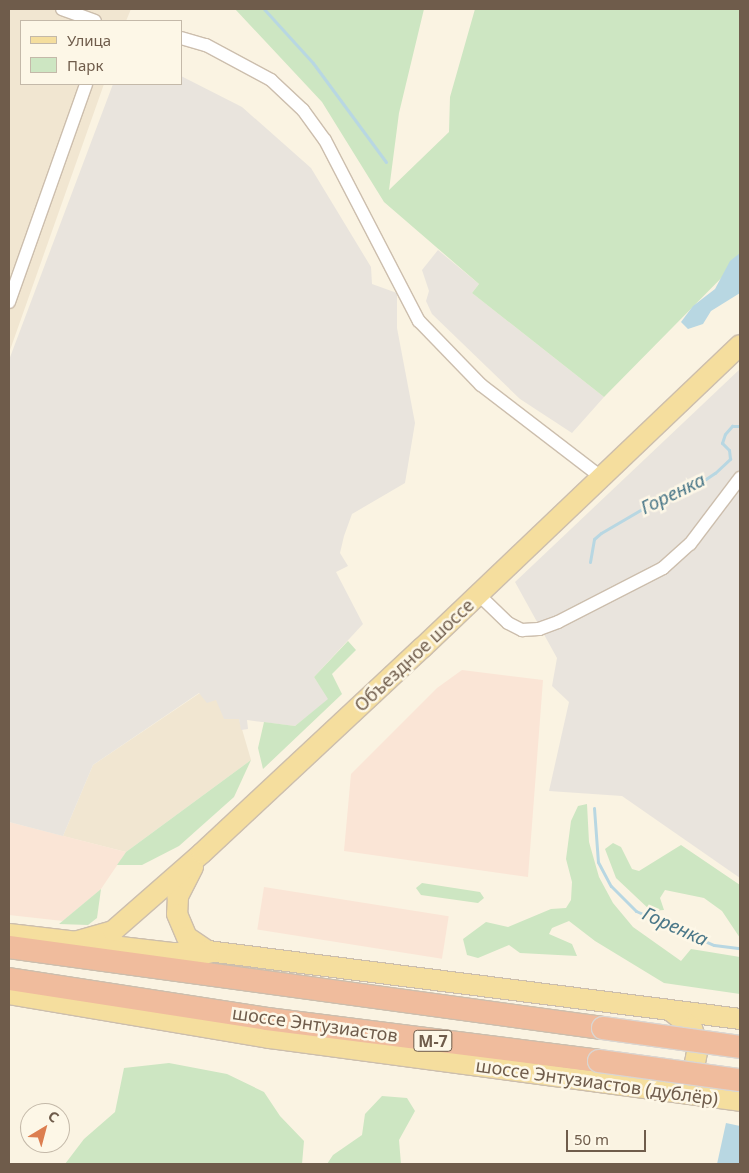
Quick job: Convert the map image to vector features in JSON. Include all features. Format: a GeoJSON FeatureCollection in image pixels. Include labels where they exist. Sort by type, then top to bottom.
{"type":"FeatureCollection","features":[{"type":"Feature","properties":{"kind":"highway","name":"шоссе Энтузиастов"},"geometry":{"type":"LineString","coordinates":[[9,947],[740,1047]]}},
{"type":"Feature","properties":{"kind":"highway","name":"шоссе Энтузиастов"},"geometry":{"type":"LineString","coordinates":[[9,979],[277,1020],[740,1080]]}},
{"type":"Feature","properties":{"kind":"main road","name":"Объездное шоссе"},"geometry":{"type":"LineString","coordinates":[[74,942],[113,931],[202,853],[479,595],[740,345]]}},
{"type":"Feature","properties":{"kind":"main road"},"geometry":{"type":"LineString","coordinates":[[202,853],[180,889],[177,914],[187,937],[200,948],[216,953]]}},
{"type":"Feature","properties":{"kind":"main road"},"geometry":{"type":"LineString","coordinates":[[9,934],[172,953],[216,953],[331,966],[734,1019]]}},
{"type":"Feature","properties":{"kind":"main road","name":"шоссе Энтузиастов (дублёр)"},"geometry":{"type":"LineString","coordinates":[[9,994],[269,1038],[735,1100]]}},
{"type":"Feature","properties":{"kind":"main road"},"geometry":{"type":"LineString","coordinates":[[663,1090],[686,1078],[698,1054],[692,1028],[670,1010]]}},
{"type":"Feature","properties":{"kind":"street"},"geometry":{"type":"LineString","coordinates":[[62,9],[92,20]]}},
{"type":"Feature","properties":{"kind":"street"},"geometry":{"type":"LineString","coordinates":[[182,38],[206,45],[271,80],[303,110],[325,140],[420,321],[481,385],[601,477]]}},
{"type":"Feature","properties":{"kind":"street"},"geometry":{"type":"LineString","coordinates":[[9,302],[86,85]]}},
{"type":"Feature","properties":{"kind":"street"},"geometry":{"type":"LineString","coordinates":[[479,595],[508,623],[522,630],[539,629],[558,622],[663,568],[690,544],[740,478]]}},
{"type":"Feature","properties":{"kind":"shaded area"},"geometry":{"type":"Polygon","coordinates":[[[9,9],[131,9],[126,20],[20,20],[20,85],[104,85],[9,353],[9,9]]]}},
{"type":"Feature","properties":{"kind":"shaded area"},"geometry":{"type":"Polygon","coordinates":[[[182,77],[242,107],[311,168],[371,267],[372,284],[397,293],[397,328],[415,423],[405,483],[352,514],[344,536],[340,553],[348,566],[336,572],[363,624],[314,677],[329,699],[295,726],[247,720],[248,729],[241,730],[239,719],[224,719],[216,700],[207,703],[199,693],[93,765],[63,836],[9,822],[9,360],[113,85],[182,85],[182,77]]]}},
{"type":"Feature","properties":{"kind":"shaded area"},"geometry":{"type":"Polygon","coordinates":[[[438,250],[479,284],[472,293],[604,397],[572,433],[520,399],[432,314],[426,301],[429,291],[422,270],[438,250]]]}},
{"type":"Feature","properties":{"kind":"shaded area"},"geometry":{"type":"Polygon","coordinates":[[[740,369],[740,878],[622,796],[549,791],[569,702],[552,686],[557,658],[515,582],[740,369]]]}},
{"type":"Feature","properties":{"kind":"shaded area"},"geometry":{"type":"Polygon","coordinates":[[[462,670],[543,680],[528,877],[344,851],[351,774],[437,688],[462,670]]]}},
{"type":"Feature","properties":{"kind":"shaded area"},"geometry":{"type":"Polygon","coordinates":[[[200,693],[216,700],[239,719],[251,760],[126,852],[63,836],[93,765],[200,693]]]}},
{"type":"Feature","properties":{"kind":"shaded area"},"geometry":{"type":"Polygon","coordinates":[[[9,822],[126,852],[101,889],[63,921],[9,915],[9,822]]]}},
{"type":"Feature","properties":{"kind":"shaded area"},"geometry":{"type":"Polygon","coordinates":[[[264,887],[449,916],[442,959],[257,929],[264,887]]]}},
{"type":"Feature","properties":{"kind":"green space"},"geometry":{"type":"Polygon","coordinates":[[[235,9],[424,9],[399,113],[389,190],[449,132],[450,97],[475,9],[740,9],[740,259],[604,397],[472,293],[479,284],[384,202],[322,102],[235,9]]]}},
{"type":"Feature","properties":{"kind":"green space"},"geometry":{"type":"Polygon","coordinates":[[[348,641],[356,650],[332,674],[342,694],[263,769],[258,748],[264,722],[295,726],[328,699],[314,677],[348,641]]]}},
{"type":"Feature","properties":{"kind":"green space"},"geometry":{"type":"Polygon","coordinates":[[[251,760],[234,797],[179,846],[142,865],[117,865],[126,852],[251,760]]]}},
{"type":"Feature","properties":{"kind":"green space"},"geometry":{"type":"Polygon","coordinates":[[[587,804],[589,842],[599,877],[613,903],[633,927],[681,961],[691,949],[740,957],[740,994],[664,983],[595,941],[569,921],[552,928],[549,934],[572,944],[577,956],[520,953],[509,945],[478,958],[467,955],[463,939],[486,922],[508,927],[551,909],[566,908],[571,900],[572,882],[566,859],[571,821],[578,806],[587,804]]]}},
{"type":"Feature","properties":{"kind":"green space"},"geometry":{"type":"Polygon","coordinates":[[[613,843],[621,847],[632,869],[639,871],[681,845],[740,885],[740,938],[722,911],[704,898],[665,890],[660,898],[664,910],[651,911],[616,878],[605,849],[613,843]]]}},
{"type":"Feature","properties":{"kind":"green space"},"geometry":{"type":"Polygon","coordinates":[[[422,883],[480,892],[484,898],[478,903],[421,895],[416,888],[422,883]]]}},
{"type":"Feature","properties":{"kind":"green space"},"geometry":{"type":"Polygon","coordinates":[[[101,889],[97,918],[88,925],[59,924],[101,889]]]}},
{"type":"Feature","properties":{"kind":"green space"},"geometry":{"type":"Polygon","coordinates":[[[169,1063],[227,1074],[264,1092],[280,1116],[304,1141],[302,1164],[65,1164],[84,1139],[115,1112],[124,1068],[169,1063]]]}},
{"type":"Feature","properties":{"kind":"green space"},"geometry":{"type":"Polygon","coordinates":[[[382,1096],[407,1098],[415,1111],[399,1140],[401,1164],[327,1164],[333,1155],[362,1135],[365,1114],[382,1096]]]}},
{"type":"Feature","properties":{"kind":"water"},"geometry":{"type":"Polygon","coordinates":[[[740,253],[740,293],[711,311],[703,324],[688,329],[681,322],[693,306],[715,289],[730,261],[740,253]]]}},
{"type":"Feature","properties":{"kind":"water"},"geometry":{"type":"Polygon","coordinates":[[[726,1123],[740,1126],[740,1164],[717,1164],[726,1123]]]}},
{"type":"Feature","properties":{"kind":"waterway"},"geometry":{"type":"LineString","coordinates":[[264,9],[313,63],[386,162]]}},
{"type":"Feature","properties":{"kind":"waterway","name":"Горенка"},"geometry":{"type":"LineString","coordinates":[[590,562],[594,539],[601,533],[649,505],[669,500],[691,489],[715,473],[730,459],[729,450],[722,443],[725,434],[732,426],[740,426]]}},
{"type":"Feature","properties":{"kind":"waterway","name":"Горенка"},"geometry":{"type":"LineString","coordinates":[[594,808],[598,862],[611,886],[636,911],[714,945],[740,948]]}}]}
